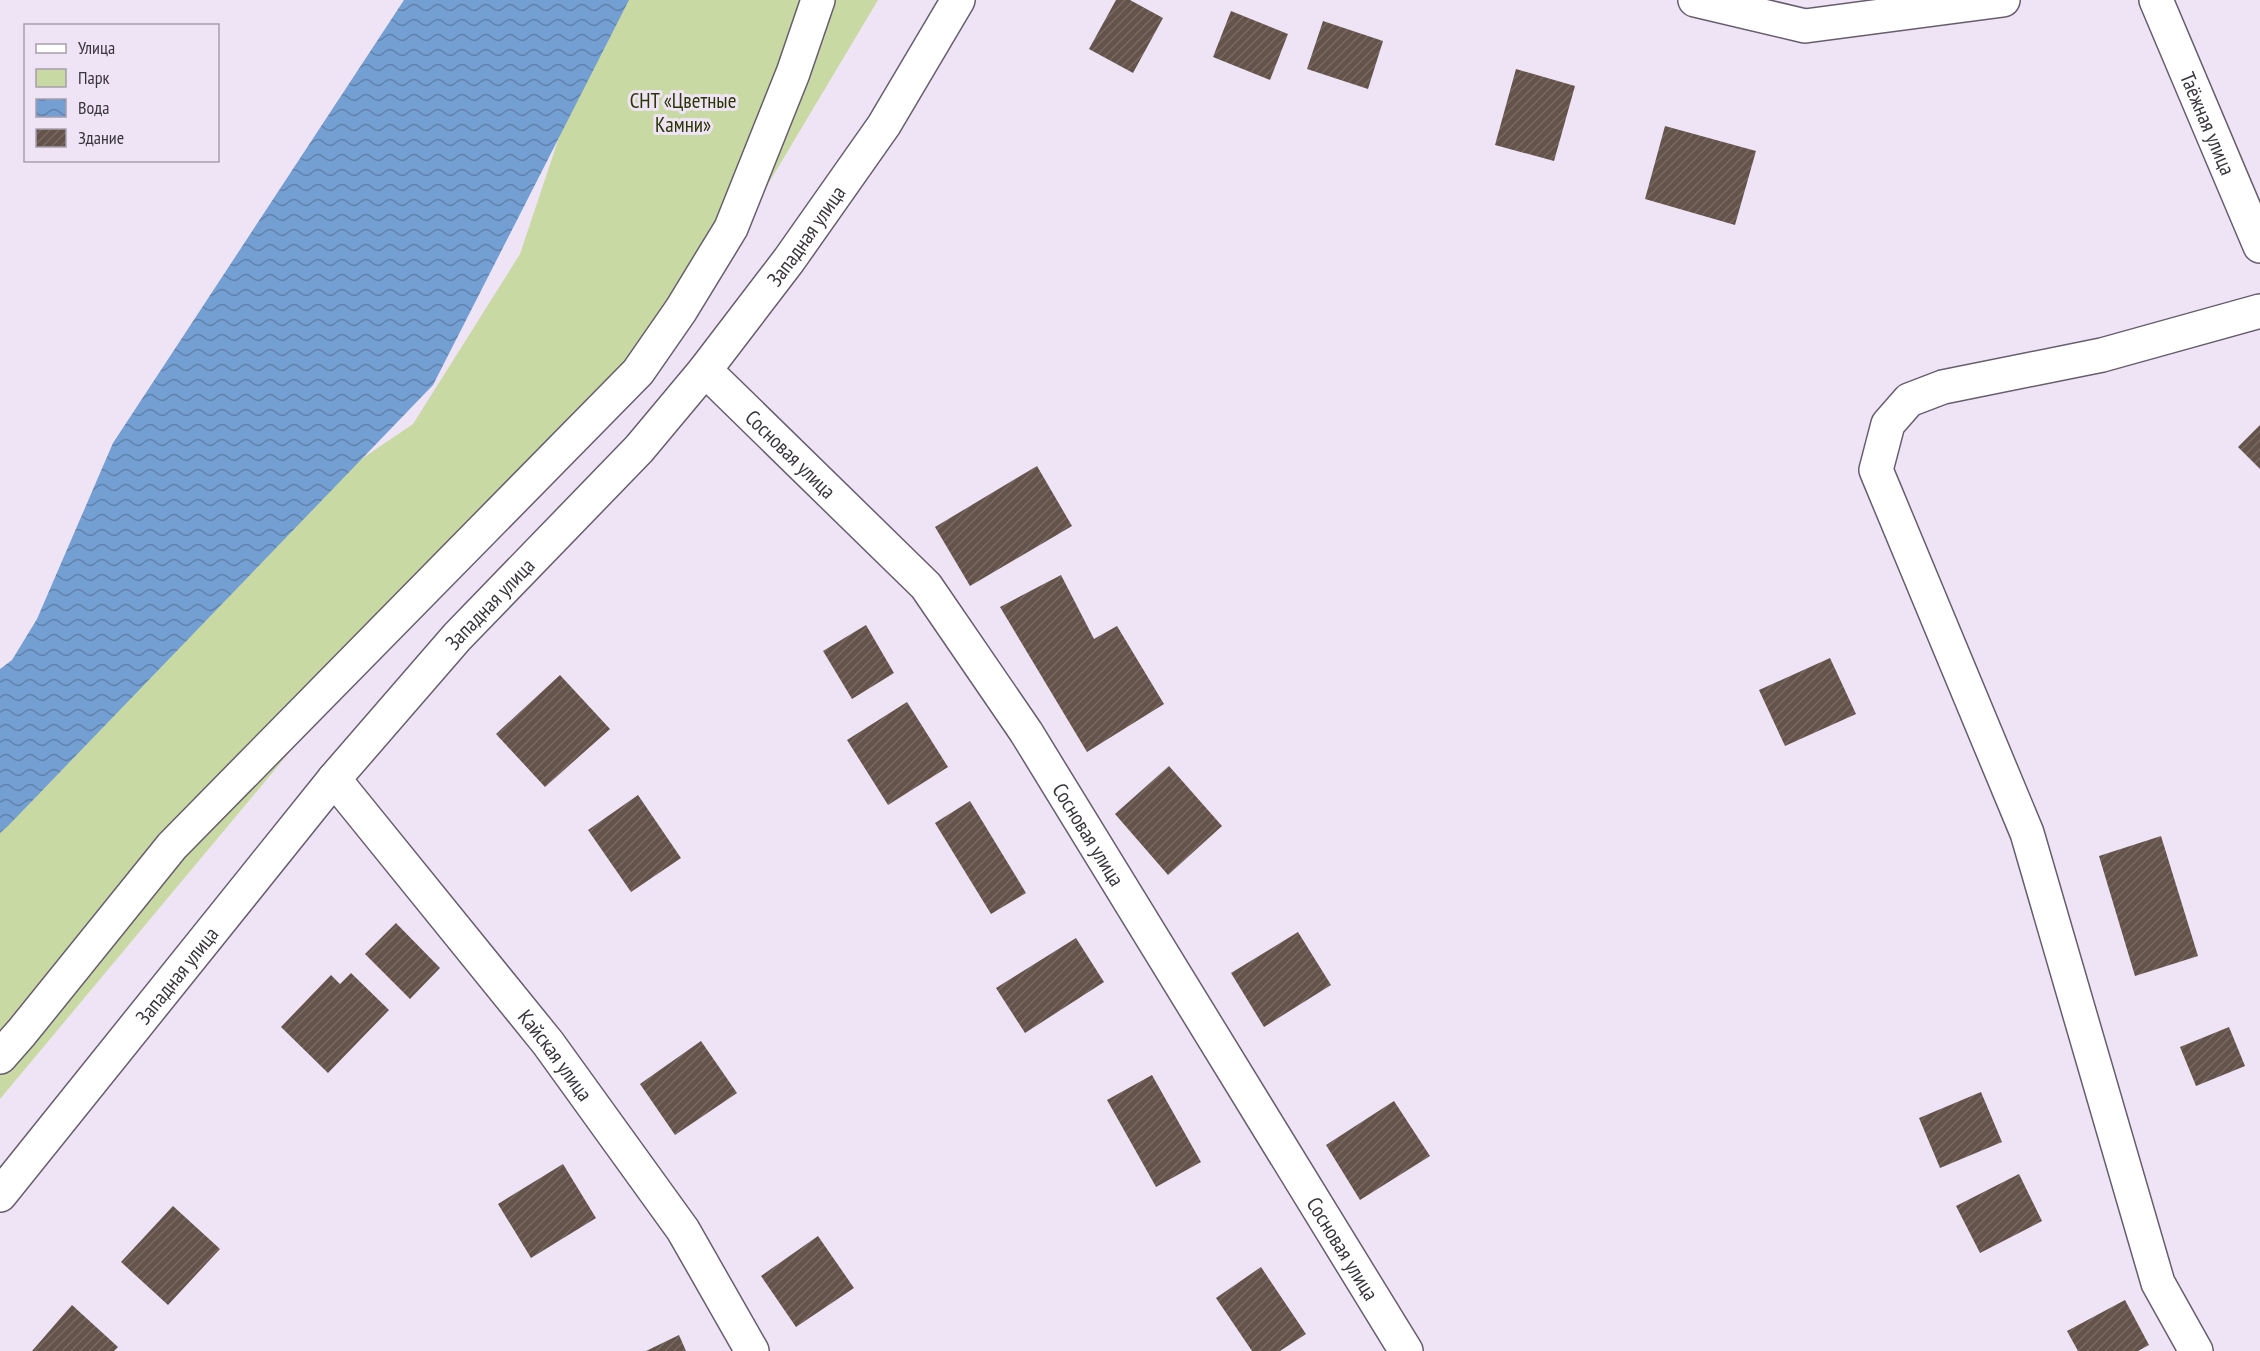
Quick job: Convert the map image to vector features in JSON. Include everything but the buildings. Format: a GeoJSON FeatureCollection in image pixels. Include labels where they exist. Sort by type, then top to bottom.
{"type":"FeatureCollection","features":[{"type":"Feature","properties":{"kind":"street"},"geometry":{"type":"LineString","coordinates":[[0,1057],[172,846],[638,372],[681,310],[731,228],[793,73],[818,0]]}},
{"type":"Feature","properties":{"kind":"street","name":"Западная улица"},"geometry":{"type":"LineString","coordinates":[[0,1196],[334,779],[457,637],[639,449],[705,370],[789,260],[884,125],[958,0]]}},
{"type":"Feature","properties":{"kind":"street"},"geometry":{"type":"LineString","coordinates":[[1695,0],[1805,26],[2003,0]]}},
{"type":"Feature","properties":{"kind":"street","name":"Таёжная улица"},"geometry":{"type":"LineString","coordinates":[[2156,0],[2260,246]]}},
{"type":"Feature","properties":{"kind":"street"},"geometry":{"type":"LineString","coordinates":[[2196,1351],[2158,1283],[2027,833],[1876,470],[1888,424],[1909,400],[1943,387],[2102,355],[2260,311]]}},
{"type":"Feature","properties":{"kind":"street","name":"Сосновая улица"},"geometry":{"type":"LineString","coordinates":[[705,370],[926,586],[1026,732],[1406,1351]]}},
{"type":"Feature","properties":{"kind":"street","name":"Кайская улица"},"geometry":{"type":"LineString","coordinates":[[334,779],[548,1043],[683,1230],[752,1351]]}},
{"type":"Feature","properties":{"kind":"green space","name":"СНТ «Цветные Камни»"},"geometry":{"type":"Polygon","coordinates":[[[605,0],[878,0],[688,318],[343,688],[0,1099],[0,757],[320,487],[413,424],[520,254],[605,0]]]}},
{"type":"Feature","properties":{"kind":"water"},"geometry":{"type":"Polygon","coordinates":[[[404,0],[629,0],[433,385],[0,833],[0,669],[12,660],[37,619],[113,443],[404,0]]]}}]}
